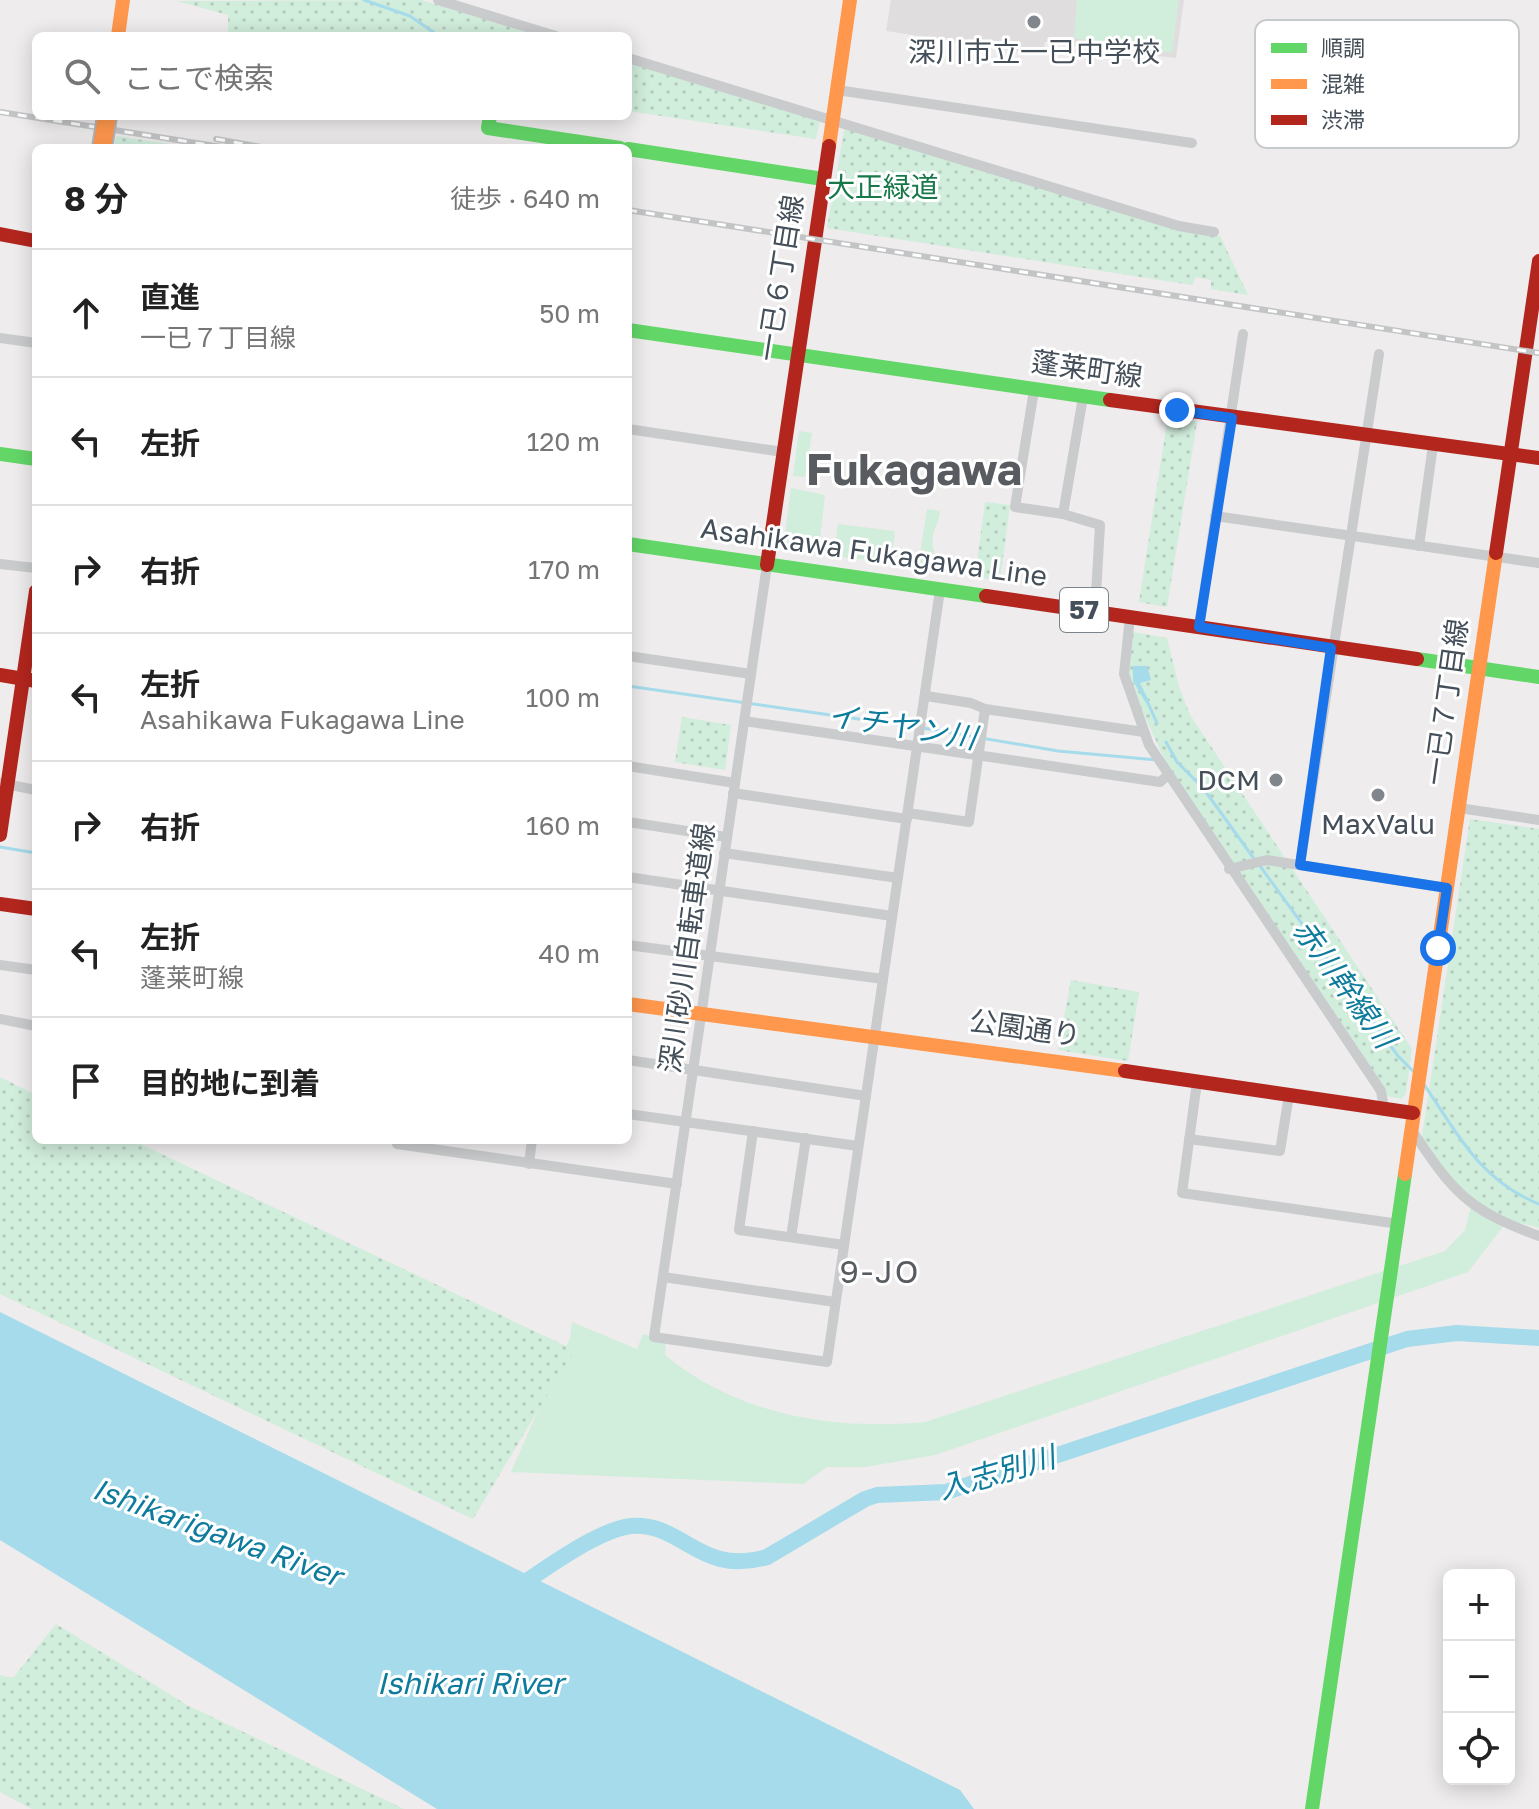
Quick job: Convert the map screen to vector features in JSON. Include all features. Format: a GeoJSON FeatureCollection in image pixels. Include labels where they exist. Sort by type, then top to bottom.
{"type":"FeatureCollection","features":[{"type":"Feature","properties":{"kind":"main road"},"geometry":{"type":"LineString","coordinates":[[119,32],[123,0]]}},
{"type":"Feature","properties":{"kind":"main road","name":"一已６丁目線"},"geometry":{"type":"LineString","coordinates":[[767,565],[850,0]]}},
{"type":"Feature","properties":{"kind":"main road"},"geometry":{"type":"LineString","coordinates":[[103,144],[106,120]]}},
{"type":"Feature","properties":{"kind":"main road"},"geometry":{"type":"LineString","coordinates":[[489,120],[488,128],[594,144]]}},
{"type":"Feature","properties":{"kind":"main road"},"geometry":{"type":"LineString","coordinates":[[632,150],[823,179]]}},
{"type":"Feature","properties":{"kind":"main road"},"geometry":{"type":"LineString","coordinates":[[0,234],[32,240]]}},
{"type":"Feature","properties":{"kind":"main road","name":"一已７丁目線"},"geometry":{"type":"LineString","coordinates":[[1312,1809],[1539,261]]}},
{"type":"Feature","properties":{"kind":"main road","name":"蓬莱町線"},"geometry":{"type":"LineString","coordinates":[[632,331],[1232,418],[1539,458]]}},
{"type":"Feature","properties":{"kind":"main road"},"geometry":{"type":"LineString","coordinates":[[0,454],[32,458]]}},
{"type":"Feature","properties":{"kind":"main road","name":"Asahikawa Fukagawa Line"},"geometry":{"type":"LineString","coordinates":[[632,545],[1539,677]]}},
{"type":"Feature","properties":{"kind":"main road"},"geometry":{"type":"LineString","coordinates":[[0,835],[4,784],[30,680],[32,650]]}},
{"type":"Feature","properties":{"kind":"main road"},"geometry":{"type":"LineString","coordinates":[[0,675],[30,680]]}},
{"type":"Feature","properties":{"kind":"main road"},"geometry":{"type":"LineString","coordinates":[[0,904],[32,908]]}},
{"type":"Feature","properties":{"kind":"main road","name":"公園通り"},"geometry":{"type":"LineString","coordinates":[[632,1005],[874,1035],[1384,1108],[1412,1121]]}},
{"type":"Feature","properties":{"kind":"street"},"geometry":{"type":"LineString","coordinates":[[438,0],[543,32]]}},
{"type":"Feature","properties":{"kind":"street"},"geometry":{"type":"LineString","coordinates":[[632,59],[1179,226],[1214,232]]}},
{"type":"Feature","properties":{"kind":"street"},"geometry":{"type":"LineString","coordinates":[[837,90],[1192,143]]}},
{"type":"Feature","properties":{"kind":"street"},"geometry":{"type":"LineString","coordinates":[[1199,627],[1243,334]]}},
{"type":"Feature","properties":{"kind":"street"},"geometry":{"type":"LineString","coordinates":[[0,338],[32,342]]}},
{"type":"Feature","properties":{"kind":"street"},"geometry":{"type":"LineString","coordinates":[[1300,865],[1363,436],[1379,354]]}},
{"type":"Feature","properties":{"kind":"street"},"geometry":{"type":"LineString","coordinates":[[1034,390],[1015,507],[1063,514],[1100,525],[1095,612]]}},
{"type":"Feature","properties":{"kind":"street"},"geometry":{"type":"LineString","coordinates":[[1063,514],[1083,397]]}},
{"type":"Feature","properties":{"kind":"street"},"geometry":{"type":"LineString","coordinates":[[632,430],[783,452]]}},
{"type":"Feature","properties":{"kind":"street"},"geometry":{"type":"LineString","coordinates":[[1419,546],[1433,445]]}},
{"type":"Feature","properties":{"kind":"street"},"geometry":{"type":"LineString","coordinates":[[1215,516],[1539,563]]}},
{"type":"Feature","properties":{"kind":"street"},"geometry":{"type":"LineString","coordinates":[[0,564],[32,568]]}},
{"type":"Feature","properties":{"kind":"street","name":"深川砂川自転車道線"},"geometry":{"type":"LineString","coordinates":[[767,565],[654,1337],[827,1362],[835,1302]]}},
{"type":"Feature","properties":{"kind":"street"},"geometry":{"type":"LineString","coordinates":[[663,1277],[835,1302],[940,590]]}},
{"type":"Feature","properties":{"kind":"street"},"geometry":{"type":"LineString","coordinates":[[1130,617],[1124,674],[1144,732],[1167,776],[1381,1091],[1384,1108]]}},
{"type":"Feature","properties":{"kind":"street"},"geometry":{"type":"LineString","coordinates":[[632,657],[751,674]]}},
{"type":"Feature","properties":{"kind":"street"},"geometry":{"type":"LineString","coordinates":[[926,696],[971,703],[985,709],[1144,732]]}},
{"type":"Feature","properties":{"kind":"street"},"geometry":{"type":"LineString","coordinates":[[632,767],[734,788],[907,816],[969,822],[985,709]]}},
{"type":"Feature","properties":{"kind":"street"},"geometry":{"type":"LineString","coordinates":[[744,721],[1160,782],[1167,776]]}},
{"type":"Feature","properties":{"kind":"street"},"geometry":{"type":"LineString","coordinates":[[4,784],[32,789]]}},
{"type":"Feature","properties":{"kind":"street"},"geometry":{"type":"LineString","coordinates":[[1459,808],[1539,820]]}},
{"type":"Feature","properties":{"kind":"street"},"geometry":{"type":"LineString","coordinates":[[632,823],[726,837]]}},
{"type":"Feature","properties":{"kind":"street"},"geometry":{"type":"LineString","coordinates":[[724,853],[898,878]]}},
{"type":"Feature","properties":{"kind":"street"},"geometry":{"type":"LineString","coordinates":[[1229,869],[1267,860],[1447,888]]}},
{"type":"Feature","properties":{"kind":"street"},"geometry":{"type":"LineString","coordinates":[[632,878],[892,916]]}},
{"type":"Feature","properties":{"kind":"street"},"geometry":{"type":"LineString","coordinates":[[632,946],[883,979]]}},
{"type":"Feature","properties":{"kind":"street"},"geometry":{"type":"LineString","coordinates":[[0,965],[32,969]]}},
{"type":"Feature","properties":{"kind":"street"},"geometry":{"type":"LineString","coordinates":[[0,1019],[32,1025]]}},
{"type":"Feature","properties":{"kind":"street"},"geometry":{"type":"LineString","coordinates":[[632,1061],[866,1096]]}},
{"type":"Feature","properties":{"kind":"street"},"geometry":{"type":"LineString","coordinates":[[1197,1082],[1182,1193],[1399,1224]]}},
{"type":"Feature","properties":{"kind":"street"},"geometry":{"type":"LineString","coordinates":[[1189,1139],[1280,1151],[1289,1095]]}},
{"type":"Feature","properties":{"kind":"street"},"geometry":{"type":"LineString","coordinates":[[632,1115],[858,1146]]}},
{"type":"Feature","properties":{"kind":"street"},"geometry":{"type":"LineString","coordinates":[[1412,1121],[1471,1206],[1498,1221],[1539,1236]]}},
{"type":"Feature","properties":{"kind":"street"},"geometry":{"type":"LineString","coordinates":[[753,1131],[739,1230],[844,1245]]}},
{"type":"Feature","properties":{"kind":"street"},"geometry":{"type":"LineString","coordinates":[[791,1237],[806,1138]]}},
{"type":"Feature","properties":{"kind":"street"},"geometry":{"type":"LineString","coordinates":[[397,1144],[677,1184]]}},
{"type":"Feature","properties":{"kind":"street"},"geometry":{"type":"LineString","coordinates":[[529,1164],[532,1144]]}},
{"type":"Feature","properties":{"kind":"shaded area","name":"深川市立一已中学校"},"geometry":{"type":"Polygon","coordinates":[[[891,0],[1184,0],[1176,58],[1045,42],[1042,55],[886,31],[891,0]]]}},
{"type":"Feature","properties":{"kind":"green space"},"geometry":{"type":"Polygon","coordinates":[[[421,0],[527,32],[228,32],[228,15],[177,1],[421,0]]]}},
{"type":"Feature","properties":{"kind":"green space"},"geometry":{"type":"Polygon","coordinates":[[[1077,0],[1179,0],[1172,53],[1074,38],[1077,0]]]}},
{"type":"Feature","properties":{"kind":"green space","name":"大正緑道"},"geometry":{"type":"Polygon","coordinates":[[[632,64],[820,119],[816,139],[632,112],[632,64]]]}},
{"type":"Feature","properties":{"kind":"green space","name":"大正緑道"},"geometry":{"type":"Polygon","coordinates":[[[845,125],[1177,228],[1220,236],[1248,295],[1211,289],[1211,280],[1196,277],[1192,285],[827,228],[845,125]]]}},
{"type":"Feature","properties":{"kind":"green space"},"geometry":{"type":"Polygon","coordinates":[[[116,136],[170,144],[115,144],[116,136]]]}},
{"type":"Feature","properties":{"kind":"green space"},"geometry":{"type":"Polygon","coordinates":[[[1168,416],[1197,422],[1167,607],[1139,602],[1168,416]]]}},
{"type":"Feature","properties":{"kind":"green space"},"geometry":{"type":"Polygon","coordinates":[[[799,431],[812,433],[805,477],[793,476],[799,431]]]}},
{"type":"Feature","properties":{"kind":"green space"},"geometry":{"type":"Polygon","coordinates":[[[791,488],[825,495],[819,549],[815,554],[783,549],[791,488]]]}},
{"type":"Feature","properties":{"kind":"green space"},"geometry":{"type":"Polygon","coordinates":[[[985,502],[1010,505],[1000,581],[975,577],[985,502]]]}},
{"type":"Feature","properties":{"kind":"green space"},"geometry":{"type":"Polygon","coordinates":[[[927,509],[940,511],[933,536],[935,553],[927,568],[918,567],[927,509]]]}},
{"type":"Feature","properties":{"kind":"green space"},"geometry":{"type":"Polygon","coordinates":[[[838,524],[895,531],[891,563],[834,556],[838,524]]]}},
{"type":"Feature","properties":{"kind":"green space"},"geometry":{"type":"Polygon","coordinates":[[[1132,632],[1167,638],[1179,687],[1190,715],[1412,1049],[1406,1093],[1402,1099],[1387,1096],[1171,773],[1126,676],[1132,632]]]}},
{"type":"Feature","properties":{"kind":"green space"},"geometry":{"type":"Polygon","coordinates":[[[682,717],[731,725],[725,770],[675,762],[682,717]]]}},
{"type":"Feature","properties":{"kind":"green space"},"geometry":{"type":"Polygon","coordinates":[[[1470,819],[1539,829],[1539,1228],[1509,1220],[1482,1205],[1449,1174],[1422,1137],[1470,819]]]}},
{"type":"Feature","properties":{"kind":"green space"},"geometry":{"type":"Polygon","coordinates":[[[1071,980],[1139,992],[1128,1061],[1058,1050],[1071,980]]]}},
{"type":"Feature","properties":{"kind":"green space"},"geometry":{"type":"Polygon","coordinates":[[[0,1077],[32,1093],[32,1144],[140,1144],[574,1350],[473,1519],[0,1294],[0,1077]]]}},
{"type":"Feature","properties":{"kind":"green space"},"geometry":{"type":"Polygon","coordinates":[[[1471,1206],[1505,1224],[1468,1272],[935,1455],[865,1467],[827,1467],[803,1484],[511,1472],[570,1338],[572,1322],[637,1349],[643,1334],[666,1341],[665,1355],[723,1392],[755,1405],[821,1421],[856,1424],[925,1422],[1445,1251],[1465,1230],[1471,1206]]]}},
{"type":"Feature","properties":{"kind":"green space"},"geometry":{"type":"Polygon","coordinates":[[[56,1624],[187,1705],[404,1809],[32,1809],[0,1792],[0,1675],[13,1678],[56,1624]]]}},
{"type":"Feature","properties":{"kind":"water"},"geometry":{"type":"Polygon","coordinates":[[[1133,666],[1147,666],[1151,680],[1140,683],[1149,701],[1146,703],[1133,681],[1133,666]]]}},
{"type":"Feature","properties":{"kind":"water","name":"Ishikari River"},"geometry":{"type":"Polygon","coordinates":[[[0,1312],[960,1790],[974,1809],[437,1809],[0,1540],[0,1312]]]}},
{"type":"Feature","properties":{"kind":"waterway"},"geometry":{"type":"LineString","coordinates":[[364,0],[410,16],[433,32]]}},
{"type":"Feature","properties":{"kind":"waterway","name":"イチヤン川"},"geometry":{"type":"LineString","coordinates":[[632,687],[915,727]]}},
{"type":"Feature","properties":{"kind":"waterway","name":"赤川幹線川"},"geometry":{"type":"LineString","coordinates":[[1147,701],[1157,723]]}},
{"type":"Feature","properties":{"kind":"waterway","name":"イチヤン川"},"geometry":{"type":"LineString","coordinates":[[923,728],[1058,751],[1157,760]]}},
{"type":"Feature","properties":{"kind":"waterway","name":"赤川幹線川"},"geometry":{"type":"LineString","coordinates":[[1166,742],[1177,762],[1203,788],[1255,860]]}},
{"type":"Feature","properties":{"kind":"waterway","name":"イチヤン川"},"geometry":{"type":"LineString","coordinates":[[0,847],[32,852]]}},
{"type":"Feature","properties":{"kind":"waterway","name":"赤川幹線川"},"geometry":{"type":"LineString","coordinates":[[1260,866],[1398,1056],[1416,1074]]}},
{"type":"Feature","properties":{"kind":"waterway","name":"赤川幹線川"},"geometry":{"type":"LineString","coordinates":[[1423,1083],[1485,1169],[1518,1194],[1539,1204]]}},
{"type":"Feature","properties":{"kind":"waterway","name":"入志別川"},"geometry":{"type":"LineString","coordinates":[[516,1588],[572,1551],[618,1529],[649,1527],[725,1560],[767,1557],[865,1499],[877,1495],[946,1492],[1407,1339],[1457,1333],[1539,1338]]}},
{"type":"Feature","properties":{"kind":"railway"},"geometry":{"type":"LineString","coordinates":[[0,112],[32,117]]}},
{"type":"Feature","properties":{"kind":"railway"},"geometry":{"type":"LineString","coordinates":[[51,120],[203,144]]}},
{"type":"Feature","properties":{"kind":"railway"},"geometry":{"type":"LineString","coordinates":[[216,139],[244,144]]}},
{"type":"Feature","properties":{"kind":"railway"},"geometry":{"type":"LineString","coordinates":[[632,211],[1539,353]]}},
{"type":"Feature","properties":{"kind":"traffic: fast"},"geometry":{"type":"LineString","coordinates":[[489,120],[488,128],[594,144]]}},
{"type":"Feature","properties":{"kind":"traffic: fast"},"geometry":{"type":"LineString","coordinates":[[632,150],[823,179]]}},
{"type":"Feature","properties":{"kind":"traffic: fast"},"geometry":{"type":"LineString","coordinates":[[632,331],[1110,400]]}},
{"type":"Feature","properties":{"kind":"traffic: fast"},"geometry":{"type":"LineString","coordinates":[[0,454],[32,458]]}},
{"type":"Feature","properties":{"kind":"traffic: fast"},"geometry":{"type":"LineString","coordinates":[[632,545],[986,596]]}},
{"type":"Feature","properties":{"kind":"traffic: fast"},"geometry":{"type":"LineString","coordinates":[[1417,659],[1539,677]]}},
{"type":"Feature","properties":{"kind":"traffic: fast"},"geometry":{"type":"LineString","coordinates":[[1312,1809],[1405,1174]]}},
{"type":"Feature","properties":{"kind":"traffic: slow"},"geometry":{"type":"LineString","coordinates":[[119,32],[123,0]]}},
{"type":"Feature","properties":{"kind":"traffic: slow"},"geometry":{"type":"LineString","coordinates":[[829,146],[850,0]]}},
{"type":"Feature","properties":{"kind":"traffic: slow"},"geometry":{"type":"LineString","coordinates":[[103,144],[106,120]]}},
{"type":"Feature","properties":{"kind":"traffic: slow"},"geometry":{"type":"LineString","coordinates":[[1405,1174],[1496,553]]}},
{"type":"Feature","properties":{"kind":"traffic: slow"},"geometry":{"type":"LineString","coordinates":[[632,1005],[1125,1071]]}},
{"type":"Feature","properties":{"kind":"traffic: jam"},"geometry":{"type":"LineString","coordinates":[[767,565],[829,146]]}},
{"type":"Feature","properties":{"kind":"traffic: jam"},"geometry":{"type":"LineString","coordinates":[[0,234],[32,240]]}},
{"type":"Feature","properties":{"kind":"traffic: jam"},"geometry":{"type":"LineString","coordinates":[[1496,553],[1539,261]]}},
{"type":"Feature","properties":{"kind":"traffic: jam"},"geometry":{"type":"LineString","coordinates":[[1110,400],[1539,458]]}},
{"type":"Feature","properties":{"kind":"traffic: jam"},"geometry":{"type":"LineString","coordinates":[[986,596],[1417,659]]}},
{"type":"Feature","properties":{"kind":"traffic: jam"},"geometry":{"type":"LineString","coordinates":[[0,835],[32,618]]}},
{"type":"Feature","properties":{"kind":"traffic: jam"},"geometry":{"type":"LineString","coordinates":[[0,675],[32,680]]}},
{"type":"Feature","properties":{"kind":"traffic: jam"},"geometry":{"type":"LineString","coordinates":[[0,904],[32,908]]}},
{"type":"Feature","properties":{"kind":"traffic: jam"},"geometry":{"type":"LineString","coordinates":[[1125,1071],[1413,1113]]}},
{"type":"Feature","properties":{"kind":"place","name":"深川市立一已中学校"},"geometry":{"type":"Point","coordinates":[1034,22]}},
{"type":"Feature","properties":{"kind":"place","name":"DCM"},"geometry":{"type":"Point","coordinates":[1276,780]}},
{"type":"Feature","properties":{"kind":"place","name":"MaxValu"},"geometry":{"type":"Point","coordinates":[1378,795]}},
{"type":"Feature","properties":{"kind":"district","name":"Fukagawa"},"geometry":{"type":"Point","coordinates":[914,470]}},
{"type":"Feature","properties":{"kind":"district","name":"9-JO"},"geometry":{"type":"Point","coordinates":[880,1272]}},
{"type":"Feature","properties":{"kind":"route"},"geometry":{"type":"LineString","coordinates":[[1177,410],[1232,418],[1199,627],[1331,648],[1300,865],[1447,888],[1438,948]]}},
{"type":"Feature","properties":{"kind":"water label","name":"Ishikarigawa River"},"geometry":{"type":"Point","coordinates":[217,1533]}}]}
